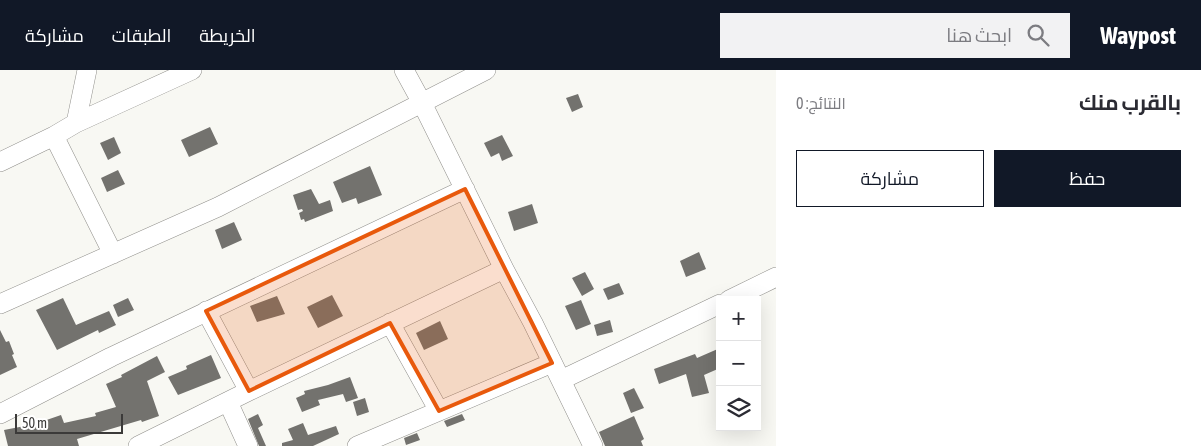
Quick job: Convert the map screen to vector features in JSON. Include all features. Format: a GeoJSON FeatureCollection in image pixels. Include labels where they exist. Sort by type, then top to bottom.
{"type":"FeatureCollection","features":[{"type":"Feature","properties":{"kind":"street"},"geometry":{"type":"LineString","coordinates":[[76,123],[87,70]]}},
{"type":"Feature","properties":{"kind":"street"},"geometry":{"type":"LineString","coordinates":[[0,162],[54,136],[76,123],[192,70]]}},
{"type":"Feature","properties":{"kind":"street"},"geometry":{"type":"LineString","coordinates":[[404,70],[593,446]]}},
{"type":"Feature","properties":{"kind":"street"},"geometry":{"type":"LineString","coordinates":[[0,304],[218,207],[486,70]]}},
{"type":"Feature","properties":{"kind":"street"},"geometry":{"type":"LineString","coordinates":[[54,136],[113,254]]}},
{"type":"Feature","properties":{"kind":"street"},"geometry":{"type":"LineString","coordinates":[[0,414],[206,311],[465,189]]}},
{"type":"Feature","properties":{"kind":"street"},"geometry":{"type":"LineString","coordinates":[[138,446],[504,269]]}},
{"type":"Feature","properties":{"kind":"street"},"geometry":{"type":"LineString","coordinates":[[739,296],[774,282]]}},
{"type":"Feature","properties":{"kind":"street"},"geometry":{"type":"LineString","coordinates":[[561,380],[716,306]]}},
{"type":"Feature","properties":{"kind":"street"},"geometry":{"type":"LineString","coordinates":[[206,311],[249,391]]}},
{"type":"Feature","properties":{"kind":"street"},"geometry":{"type":"LineString","coordinates":[[390,323],[439,411]]}},
{"type":"Feature","properties":{"kind":"street"},"geometry":{"type":"LineString","coordinates":[[357,446],[552,363]]}},
{"type":"Feature","properties":{"kind":"street"},"geometry":{"type":"LineString","coordinates":[[228,402],[248,446]]}},
{"type":"Feature","properties":{"kind":"highlighted area"},"geometry":{"type":"Polygon","coordinates":[[[465,189],[552,363],[439,411],[390,323],[249,391],[206,311],[465,189]]]}},
{"type":"Feature","properties":{"kind":"building"},"geometry":{"type":"Polygon","coordinates":[[[578,94],[583,107],[572,112],[566,98],[578,94]]]}},
{"type":"Feature","properties":{"kind":"building"},"geometry":{"type":"Polygon","coordinates":[[[210,127],[218,144],[189,157],[181,140],[210,127]]]}},
{"type":"Feature","properties":{"kind":"building"},"geometry":{"type":"Polygon","coordinates":[[[502,135],[513,156],[502,161],[499,153],[491,157],[484,143],[502,135]]]}},
{"type":"Feature","properties":{"kind":"building"},"geometry":{"type":"Polygon","coordinates":[[[114,137],[121,153],[108,160],[100,143],[114,137]]]}},
{"type":"Feature","properties":{"kind":"building"},"geometry":{"type":"Polygon","coordinates":[[[370,166],[382,195],[358,204],[356,198],[342,203],[333,182],[370,166]]]}},
{"type":"Feature","properties":{"kind":"building"},"geometry":{"type":"Polygon","coordinates":[[[118,170],[125,184],[107,192],[101,178],[118,170]]]}},
{"type":"Feature","properties":{"kind":"building"},"geometry":{"type":"Polygon","coordinates":[[[311,189],[319,204],[330,200],[333,211],[305,222],[304,219],[301,220],[299,213],[303,211],[302,209],[298,210],[293,195],[311,189]]]}},
{"type":"Feature","properties":{"kind":"building"},"geometry":{"type":"Polygon","coordinates":[[[532,204],[538,223],[514,231],[508,212],[532,204]]]}},
{"type":"Feature","properties":{"kind":"building"},"geometry":{"type":"Polygon","coordinates":[[[234,222],[242,240],[222,249],[215,230],[234,222]]]}},
{"type":"Feature","properties":{"kind":"building"},"geometry":{"type":"Polygon","coordinates":[[[699,252],[706,269],[686,277],[680,261],[699,252]]]}},
{"type":"Feature","properties":{"kind":"building"},"geometry":{"type":"Polygon","coordinates":[[[585,272],[594,289],[582,296],[572,278],[585,272]]]}},
{"type":"Feature","properties":{"kind":"building"},"geometry":{"type":"Polygon","coordinates":[[[619,283],[624,294],[608,300],[603,289],[619,283]]]}},
{"type":"Feature","properties":{"kind":"building"},"geometry":{"type":"Polygon","coordinates":[[[332,295],[343,316],[318,328],[307,307],[332,295]]]}},
{"type":"Feature","properties":{"kind":"building"},"geometry":{"type":"Polygon","coordinates":[[[277,296],[285,314],[257,322],[250,306],[277,296]]]}},
{"type":"Feature","properties":{"kind":"building"},"geometry":{"type":"Polygon","coordinates":[[[63,298],[76,325],[109,311],[116,325],[99,333],[98,330],[57,350],[36,310],[63,298]]]}},
{"type":"Feature","properties":{"kind":"building"},"geometry":{"type":"Polygon","coordinates":[[[128,298],[134,310],[118,317],[113,305],[128,298]]]}},
{"type":"Feature","properties":{"kind":"building"},"geometry":{"type":"Polygon","coordinates":[[[581,300],[591,324],[576,330],[565,306],[581,300]]]}},
{"type":"Feature","properties":{"kind":"building"},"geometry":{"type":"Polygon","coordinates":[[[610,320],[613,332],[597,336],[594,325],[610,320]]]}},
{"type":"Feature","properties":{"kind":"building"},"geometry":{"type":"Polygon","coordinates":[[[440,321],[448,339],[424,350],[416,333],[440,321]]]}},
{"type":"Feature","properties":{"kind":"building"},"geometry":{"type":"Polygon","coordinates":[[[0,330],[6,342],[9,341],[17,367],[0,375],[0,330]]]}},
{"type":"Feature","properties":{"kind":"building"},"geometry":{"type":"Polygon","coordinates":[[[716,350],[716,370],[704,375],[709,393],[692,397],[686,374],[659,384],[654,369],[695,354],[697,358],[716,350]]]}},
{"type":"Feature","properties":{"kind":"building"},"geometry":{"type":"Polygon","coordinates":[[[211,355],[221,378],[178,395],[168,377],[187,369],[186,366],[211,355]]]}},
{"type":"Feature","properties":{"kind":"building"},"geometry":{"type":"Polygon","coordinates":[[[157,356],[165,372],[147,381],[159,416],[77,439],[79,446],[8,446],[4,430],[35,424],[61,415],[64,423],[96,416],[95,413],[116,407],[106,384],[122,377],[121,375],[157,356]]]}},
{"type":"Feature","properties":{"kind":"building"},"geometry":{"type":"Polygon","coordinates":[[[350,377],[358,398],[346,402],[343,394],[318,400],[320,405],[302,412],[296,398],[305,394],[304,391],[350,377]]]}},
{"type":"Feature","properties":{"kind":"building"},"geometry":{"type":"Polygon","coordinates":[[[634,388],[644,408],[631,413],[623,393],[634,388]]]}},
{"type":"Feature","properties":{"kind":"building"},"geometry":{"type":"Polygon","coordinates":[[[365,398],[369,412],[357,416],[353,402],[365,398]]]}},
{"type":"Feature","properties":{"kind":"building"},"geometry":{"type":"Polygon","coordinates":[[[258,414],[263,425],[258,428],[266,446],[259,446],[248,419],[258,414]]]}},
{"type":"Feature","properties":{"kind":"building"},"geometry":{"type":"Polygon","coordinates":[[[462,414],[465,420],[447,427],[444,421],[462,414]]]}},
{"type":"Feature","properties":{"kind":"building"},"geometry":{"type":"Polygon","coordinates":[[[634,416],[644,439],[641,441],[643,446],[605,446],[599,432],[634,416]]]}},
{"type":"Feature","properties":{"kind":"building"},"geometry":{"type":"Polygon","coordinates":[[[303,423],[308,435],[336,426],[339,434],[313,446],[282,446],[282,443],[293,440],[288,429],[303,423]]]}},
{"type":"Feature","properties":{"kind":"building"},"geometry":{"type":"Polygon","coordinates":[[[417,433],[420,440],[406,445],[404,438],[417,433]]]}}]}
